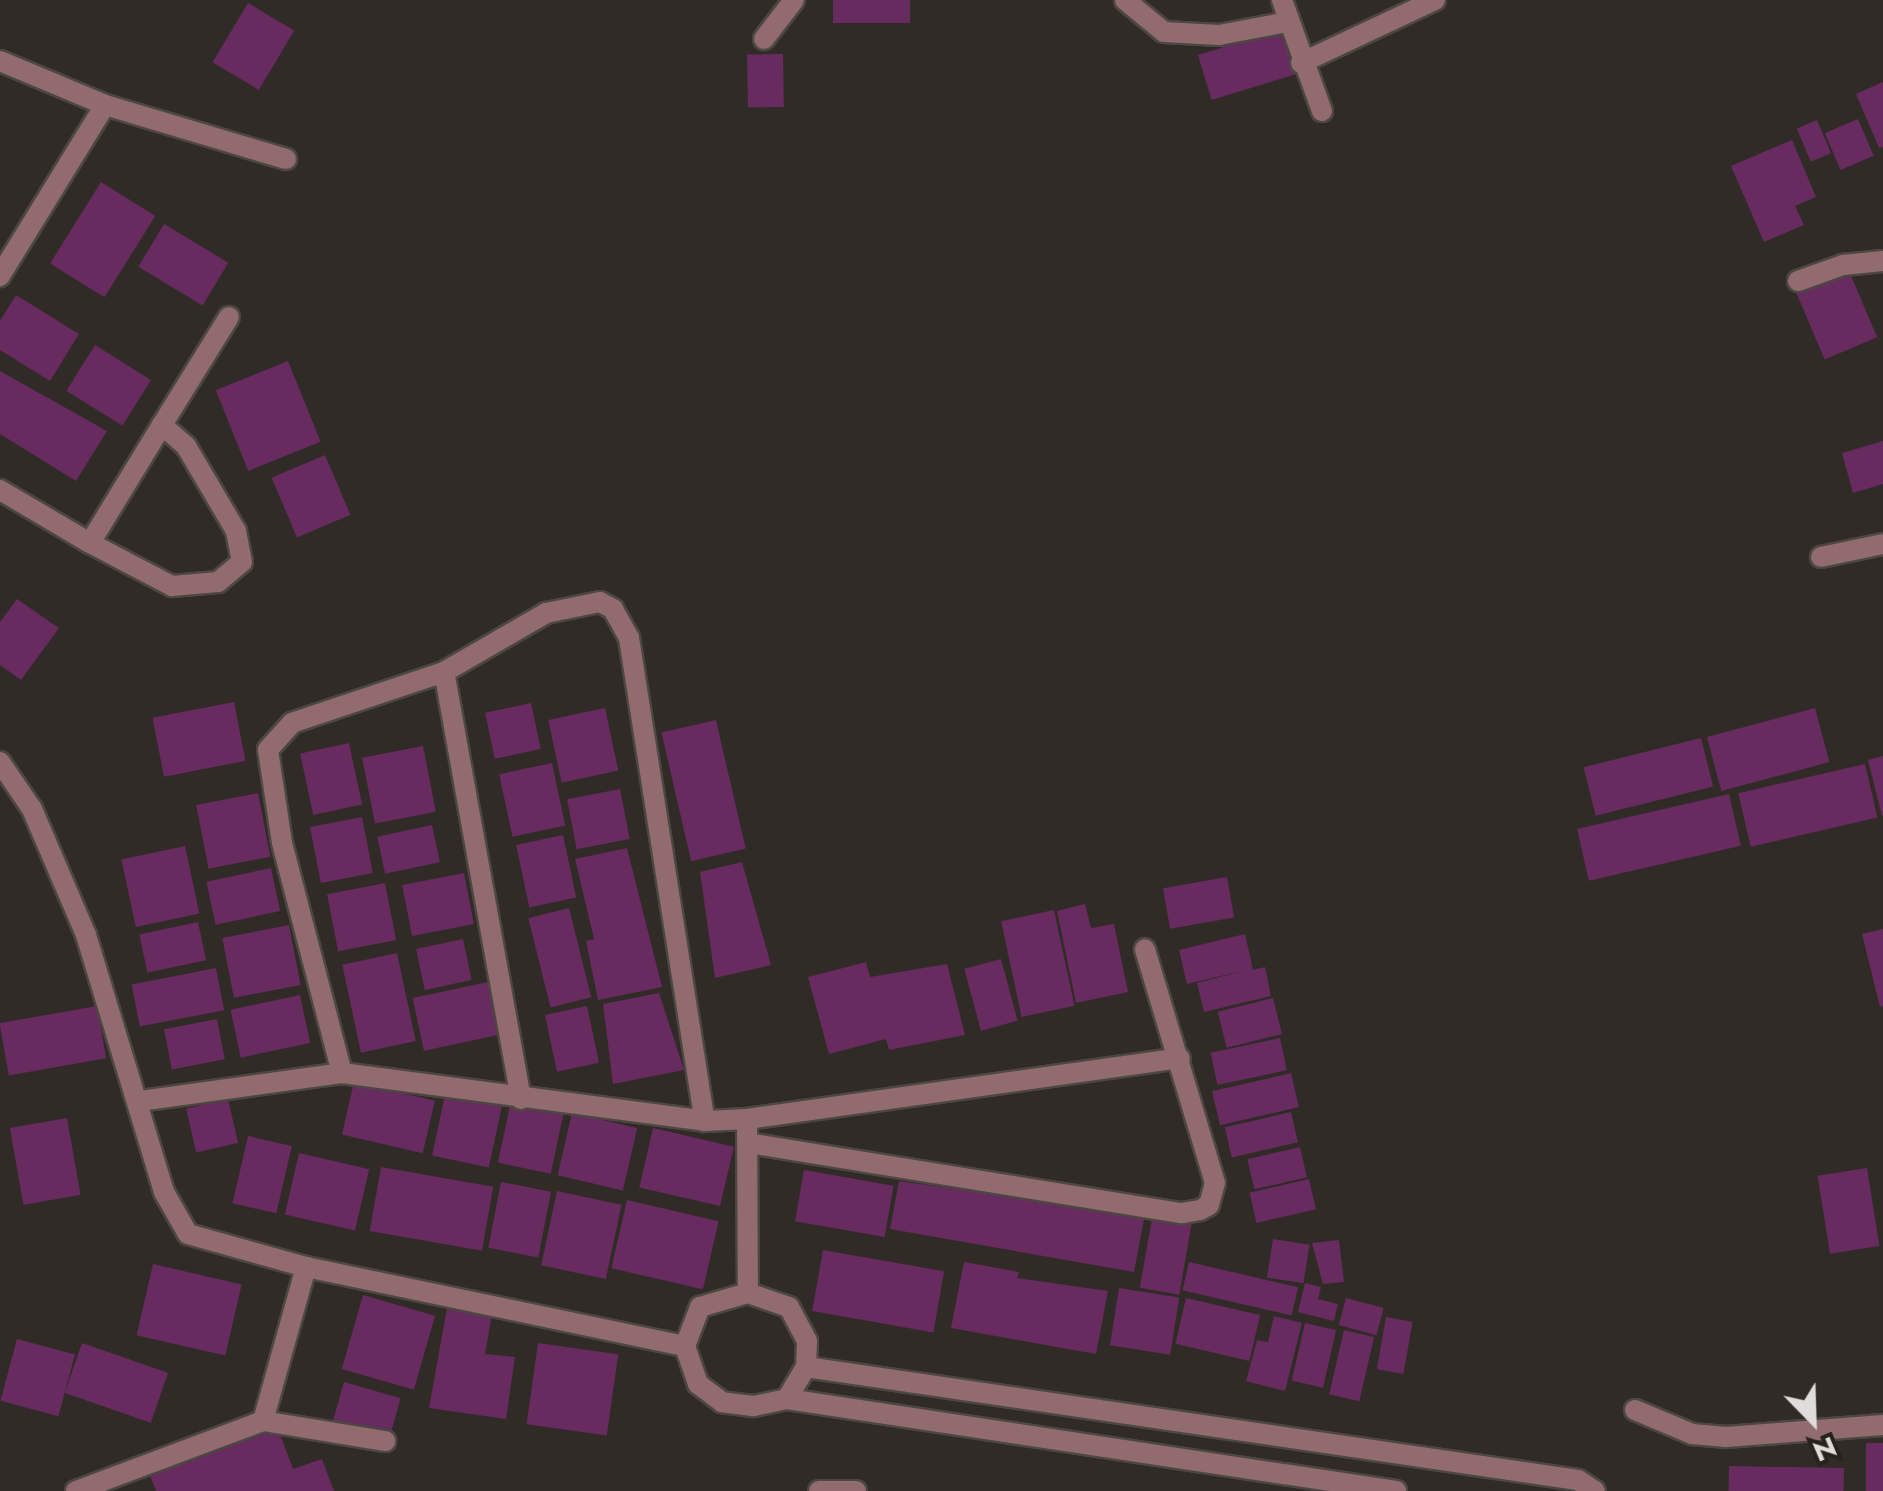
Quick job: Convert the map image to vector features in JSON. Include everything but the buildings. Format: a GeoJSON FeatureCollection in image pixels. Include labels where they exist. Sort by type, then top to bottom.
{"type":"FeatureCollection","features":[{"type":"Feature","properties":{"kind":"street"},"geometry":{"type":"LineString","coordinates":[[764,39],[794,0]]}},
{"type":"Feature","properties":{"kind":"street"},"geometry":{"type":"LineString","coordinates":[[1125,0],[1164,32],[1219,36],[1288,22]]}},
{"type":"Feature","properties":{"kind":"street"},"geometry":{"type":"LineString","coordinates":[[1282,0],[1301,63],[1322,111]]}},
{"type":"Feature","properties":{"kind":"street"},"geometry":{"type":"LineString","coordinates":[[1301,63],[1435,0]]}},
{"type":"Feature","properties":{"kind":"street"},"geometry":{"type":"LineString","coordinates":[[0,60],[104,105],[286,159]]}},
{"type":"Feature","properties":{"kind":"street"},"geometry":{"type":"LineString","coordinates":[[0,276],[104,105]]}},
{"type":"Feature","properties":{"kind":"street"},"geometry":{"type":"LineString","coordinates":[[1798,281],[1843,265],[1883,261]]}},
{"type":"Feature","properties":{"kind":"street"},"geometry":{"type":"LineString","coordinates":[[90,543],[229,317]]}},
{"type":"Feature","properties":{"kind":"street"},"geometry":{"type":"LineString","coordinates":[[0,490],[172,586],[218,582],[242,562],[236,531],[186,446],[162,426]]}},
{"type":"Feature","properties":{"kind":"street"},"geometry":{"type":"LineString","coordinates":[[1821,557],[1883,544]]}},
{"type":"Feature","properties":{"kind":"street"},"geometry":{"type":"LineString","coordinates":[[342,1073],[282,844],[268,750],[292,723],[444,672],[546,613],[600,602],[622,621],[705,1121]]}},
{"type":"Feature","properties":{"kind":"street"},"geometry":{"type":"LineString","coordinates":[[444,672],[521,1099]]}},
{"type":"Feature","properties":{"kind":"street"},"geometry":{"type":"LineString","coordinates":[[0,762],[32,809],[86,934],[140,1101],[164,1192],[188,1234],[306,1267],[685,1346]]}},
{"type":"Feature","properties":{"kind":"street"},"geometry":{"type":"LineString","coordinates":[[748,1143],[1182,1212],[1200,1210],[1209,1204],[1215,1183],[1145,949]]}},
{"type":"Feature","properties":{"kind":"street"},"geometry":{"type":"LineString","coordinates":[[140,1101],[342,1073],[705,1121],[747,1119],[1180,1058]]}},
{"type":"Feature","properties":{"kind":"street"},"geometry":{"type":"LineString","coordinates":[[747,1119],[748,1293]]}},
{"type":"Feature","properties":{"kind":"street"},"geometry":{"type":"LineString","coordinates":[[263,1421],[306,1267]]}},
{"type":"Feature","properties":{"kind":"street"},"geometry":{"type":"LineString","coordinates":[[787,1400],[806,1367],[807,1341],[790,1307],[748,1293],[700,1307],[685,1346],[698,1384],[722,1402],[754,1406],[787,1400],[1396,1491]]}},
{"type":"Feature","properties":{"kind":"street"},"geometry":{"type":"LineString","coordinates":[[806,1367],[1559,1477],[1595,1491]]}},
{"type":"Feature","properties":{"kind":"street"},"geometry":{"type":"LineString","coordinates":[[1634,1410],[1692,1434],[1726,1437],[1883,1424]]}},
{"type":"Feature","properties":{"kind":"street"},"geometry":{"type":"LineString","coordinates":[[76,1491],[263,1421],[385,1441]]}},
{"type":"Feature","properties":{"kind":"street"},"geometry":{"type":"LineString","coordinates":[[819,1491],[856,1491]]}}]}
